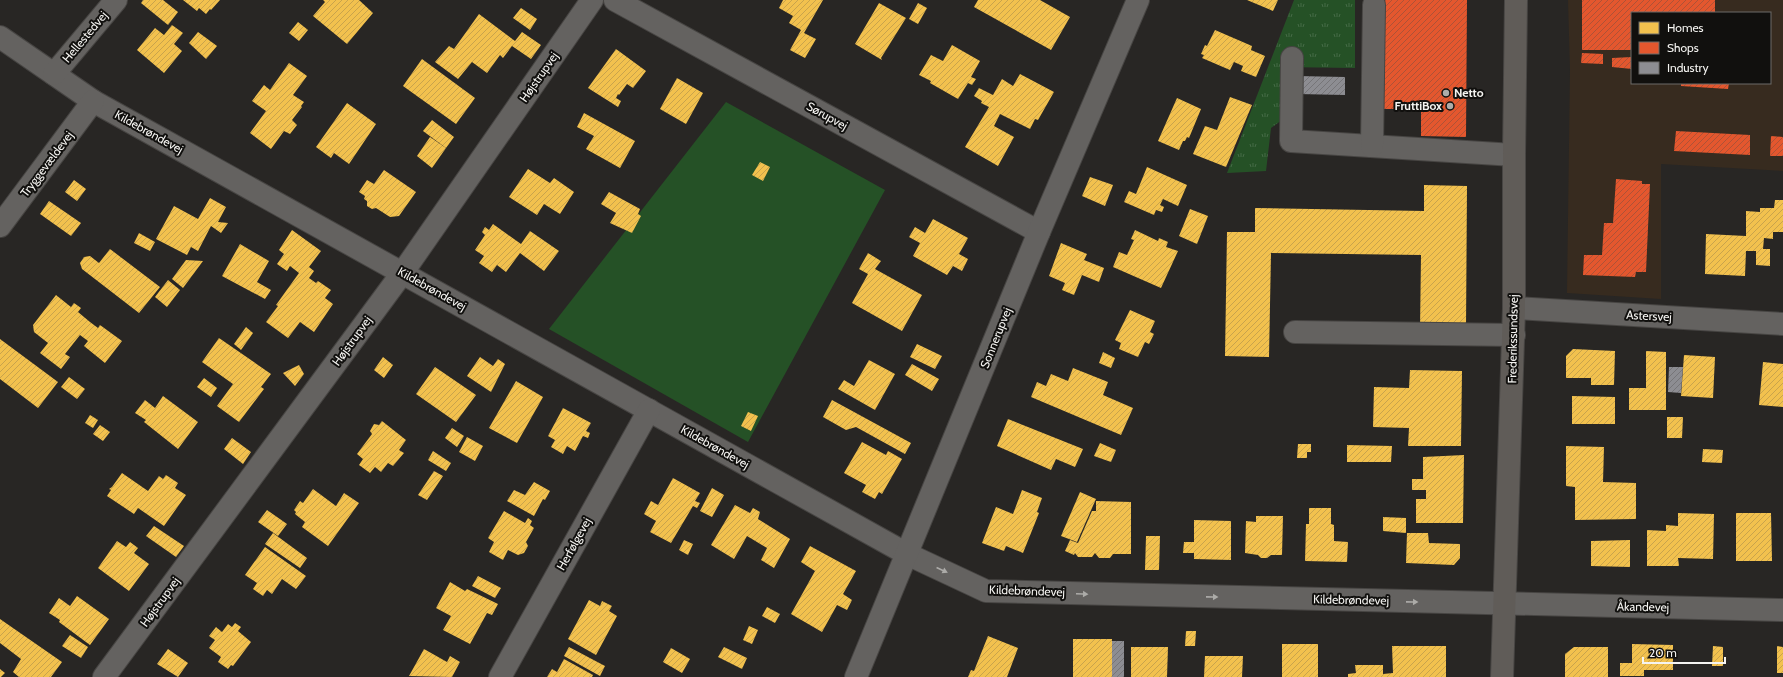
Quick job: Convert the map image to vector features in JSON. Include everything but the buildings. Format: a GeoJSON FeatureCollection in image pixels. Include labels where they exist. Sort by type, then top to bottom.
{"type":"FeatureCollection","features":[{"type":"Feature","properties":{"kind":"main road","name":"Frederikssundsvej"},"geometry":{"type":"LineString","coordinates":[[1502,677],[1514,336],[1516,0]]}},
{"type":"Feature","properties":{"kind":"street","name":"Hellestedvej"},"geometry":{"type":"LineString","coordinates":[[54,74],[116,0]]}},
{"type":"Feature","properties":{"kind":"street","name":"Højstrupvej"},"geometry":{"type":"LineString","coordinates":[[104,677],[403,272],[592,0]]}},
{"type":"Feature","properties":{"kind":"street","name":"Sørupvej"},"geometry":{"type":"LineString","coordinates":[[615,0],[1039,232]]}},
{"type":"Feature","properties":{"kind":"street","name":"Sonnerupvej"},"geometry":{"type":"LineString","coordinates":[[856,677],[1039,232],[1138,0]]}},
{"type":"Feature","properties":{"kind":"street"},"geometry":{"type":"LineString","coordinates":[[1372,146],[1374,5]]}},
{"type":"Feature","properties":{"kind":"street","name":"Kildebrøndevej"},"geometry":{"type":"LineString","coordinates":[[0,37],[93,101],[403,272],[907,554],[986,591],[1504,604]]}},
{"type":"Feature","properties":{"kind":"street"},"geometry":{"type":"LineString","coordinates":[[1292,58],[1291,141],[1514,155]]}},
{"type":"Feature","properties":{"kind":"street","name":"Tryggevældevej"},"geometry":{"type":"LineString","coordinates":[[0,226],[93,101]]}},
{"type":"Feature","properties":{"kind":"street","name":"Astersvej"},"geometry":{"type":"LineString","coordinates":[[1514,308],[1783,324]]}},
{"type":"Feature","properties":{"kind":"street"},"geometry":{"type":"LineString","coordinates":[[1295,332],[1514,336]]}},
{"type":"Feature","properties":{"kind":"street","name":"Herfølgevej"},"geometry":{"type":"LineString","coordinates":[[500,677],[649,410]]}},
{"type":"Feature","properties":{"kind":"street","name":"Åkandevej"},"geometry":{"type":"LineString","coordinates":[[1504,604],[1783,610]]}},
{"type":"Feature","properties":{"kind":"shaded area"},"geometry":{"type":"Polygon","coordinates":[[[1568,0],[1783,0],[1783,171],[1661,164],[1661,299],[1567,293],[1570,70],[1568,0]]]}},
{"type":"Feature","properties":{"kind":"green space"},"geometry":{"type":"Polygon","coordinates":[[[1294,0],[1355,0],[1355,68],[1281,67],[1282,120],[1271,128],[1266,171],[1227,173],[1294,0]]]}},
{"type":"Feature","properties":{"kind":"green space"},"geometry":{"type":"Polygon","coordinates":[[[726,102],[885,190],[748,442],[549,329],[726,102]]]}},
{"type":"Feature","properties":{"kind":"place","name":"Netto"},"geometry":{"type":"Point","coordinates":[1446,93]}},
{"type":"Feature","properties":{"kind":"place","name":"FruttiBox"},"geometry":{"type":"Point","coordinates":[1450,106]}}]}
